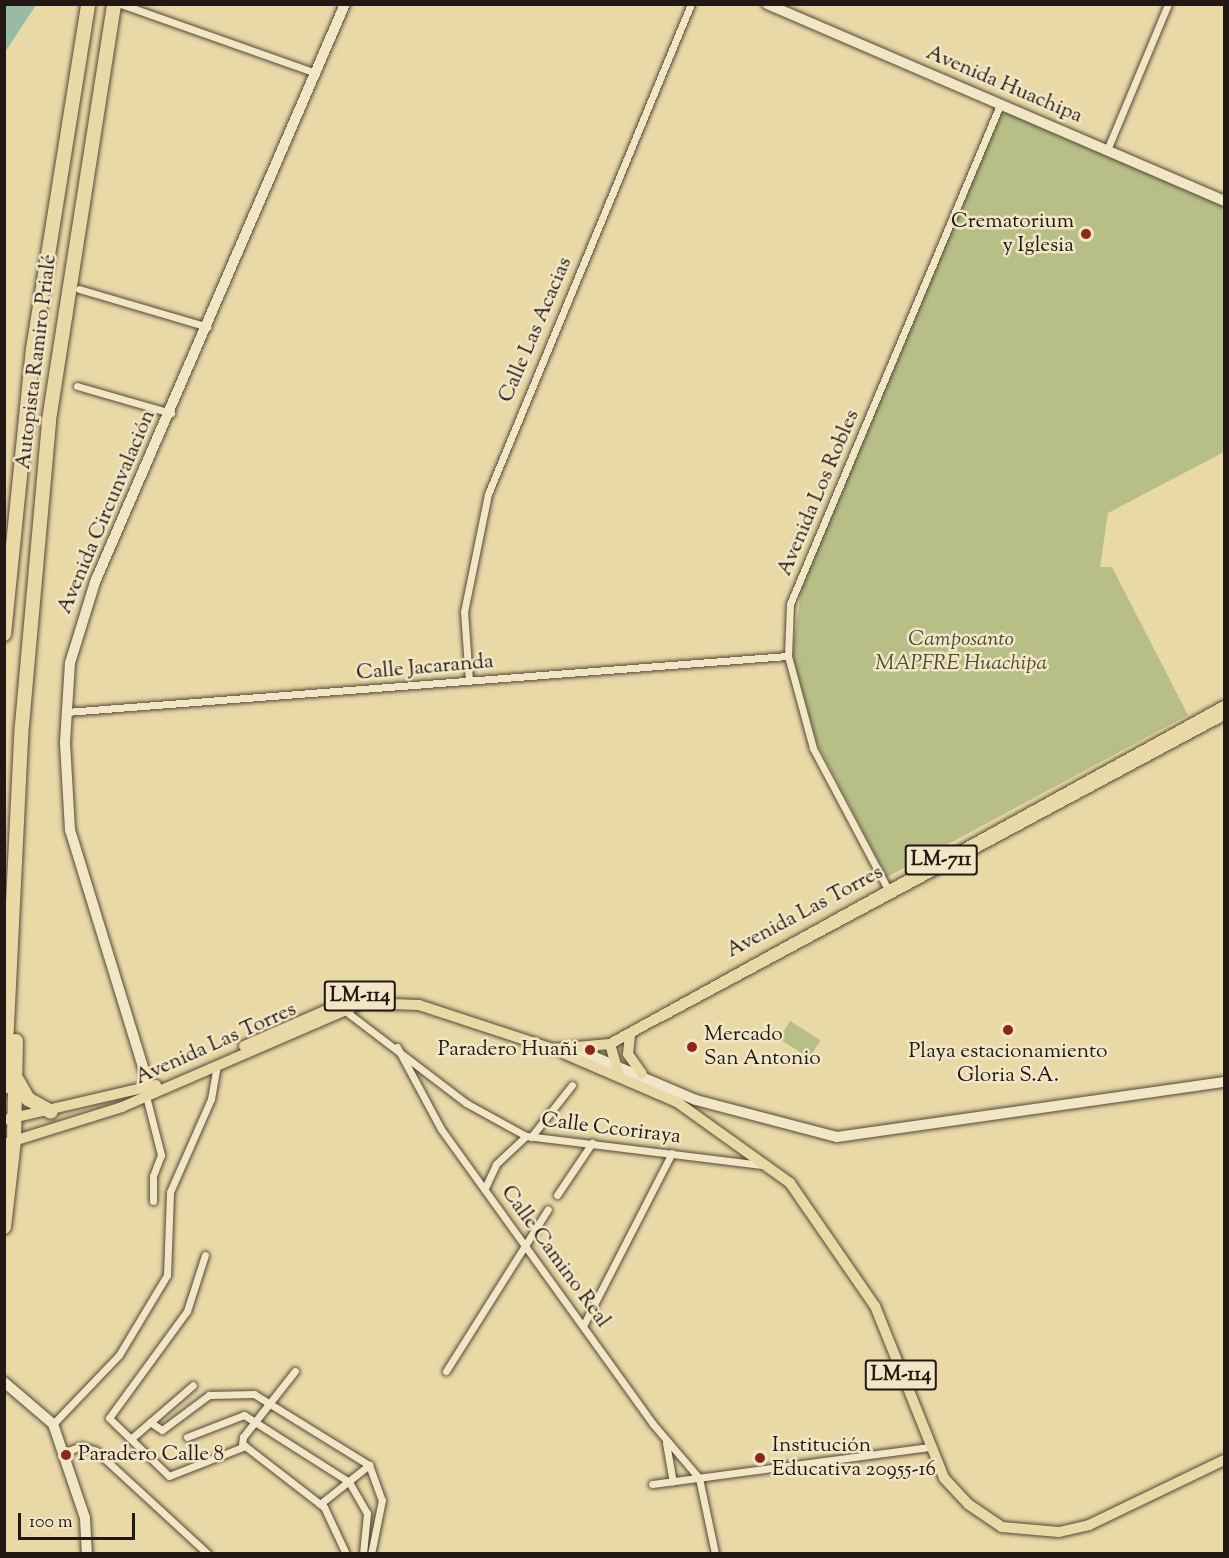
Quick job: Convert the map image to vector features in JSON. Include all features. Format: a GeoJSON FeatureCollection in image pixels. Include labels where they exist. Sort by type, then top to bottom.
{"type":"FeatureCollection","features":[{"type":"Feature","properties":{"kind":"highway","name":"Autopista Ramiro Prialé"},"geometry":{"type":"LineString","coordinates":[[4,634],[33,349],[88,4]]}},
{"type":"Feature","properties":{"kind":"highway","name":"Autopista Ramiro Prialé"},"geometry":{"type":"LineString","coordinates":[[4,1087],[22,725],[56,351],[114,4]]}},
{"type":"Feature","properties":{"kind":"highway"},"geometry":{"type":"LineString","coordinates":[[4,900],[22,725]]}},
{"type":"Feature","properties":{"kind":"highway"},"geometry":{"type":"LineString","coordinates":[[4,1227],[8,1121],[16,1079],[15,855]]}},
{"type":"Feature","properties":{"kind":"highway"},"geometry":{"type":"LineString","coordinates":[[16,1079],[28,1099],[51,1112]]}},
{"type":"Feature","properties":{"kind":"main road","name":"Avenida Las Torres"},"geometry":{"type":"LineString","coordinates":[[890,893],[1224,706]]}},
{"type":"Feature","properties":{"kind":"main road","name":"Avenida Las Torres"},"geometry":{"type":"LineString","coordinates":[[9,1142],[217,1066],[343,1008],[379,1000],[409,1002],[553,1049],[581,1051],[610,1044],[1224,715]]}},
{"type":"Feature","properties":{"kind":"main road","name":"Avenida Las Torres"},"geometry":{"type":"LineString","coordinates":[[8,1121],[149,1092],[319,1010],[375,994],[419,997],[581,1051]]}},
{"type":"Feature","properties":{"kind":"main road"},"geometry":{"type":"LineString","coordinates":[[630,1035],[628,1053],[642,1074]]}},
{"type":"Feature","properties":{"kind":"main road"},"geometry":{"type":"LineString","coordinates":[[610,1044],[612,1061],[620,1075]]}},
{"type":"Feature","properties":{"kind":"main road","name":"LM-114"},"geometry":{"type":"LineString","coordinates":[[553,1049],[620,1075],[677,1102],[771,1166],[838,1247],[875,1306],[944,1478],[969,1504],[1002,1527],[1026,1533],[1089,1525],[1224,1460]]}},
{"type":"Feature","properties":{"kind":"street"},"geometry":{"type":"LineString","coordinates":[[121,4],[316,74]]}},
{"type":"Feature","properties":{"kind":"street","name":"Avenida Circunvalación"},"geometry":{"type":"LineString","coordinates":[[149,1092],[70,830],[66,712],[81,616],[171,413],[345,4]]}},
{"type":"Feature","properties":{"kind":"street","name":"Calle Las Acacias"},"geometry":{"type":"LineString","coordinates":[[469,681],[464,612],[488,494],[691,4]]}},
{"type":"Feature","properties":{"kind":"street","name":"Avenida Huachipa"},"geometry":{"type":"LineString","coordinates":[[767,4],[1224,201]]}},
{"type":"Feature","properties":{"kind":"street"},"geometry":{"type":"LineString","coordinates":[[1107,150],[1168,4]]}},
{"type":"Feature","properties":{"kind":"street","name":"Avenida Los Robles"},"geometry":{"type":"LineString","coordinates":[[890,893],[813,748],[788,656],[790,604],[1000,105]]}},
{"type":"Feature","properties":{"kind":"street"},"geometry":{"type":"LineString","coordinates":[[80,289],[208,327]]}},
{"type":"Feature","properties":{"kind":"street"},"geometry":{"type":"LineString","coordinates":[[77,386],[171,413]]}},
{"type":"Feature","properties":{"kind":"street","name":"Calle Jacaranda"},"geometry":{"type":"LineString","coordinates":[[66,712],[788,656]]}},
{"type":"Feature","properties":{"kind":"street","name":"Calle Ccoriraya"},"geometry":{"type":"LineString","coordinates":[[343,1008],[397,1047],[488,1119],[528,1136],[771,1166]]}},
{"type":"Feature","properties":{"kind":"street","name":"Calle Camino Real"},"geometry":{"type":"LineString","coordinates":[[397,1047],[441,1129],[584,1324],[666,1441],[699,1478]]}},
{"type":"Feature","properties":{"kind":"street"},"geometry":{"type":"LineString","coordinates":[[581,1051],[612,1061],[696,1100],[837,1137],[1224,1082]]}},
{"type":"Feature","properties":{"kind":"street"},"geometry":{"type":"LineString","coordinates":[[53,1424],[119,1355],[167,1275],[170,1192],[178,1162],[211,1099],[217,1066]]}},
{"type":"Feature","properties":{"kind":"street"},"geometry":{"type":"LineString","coordinates":[[485,1188],[496,1164],[528,1136],[572,1085]]}},
{"type":"Feature","properties":{"kind":"street"},"geometry":{"type":"LineString","coordinates":[[149,1092],[160,1155],[153,1176],[153,1201]]}},
{"type":"Feature","properties":{"kind":"street"},"geometry":{"type":"LineString","coordinates":[[557,1195],[591,1143]]}},
{"type":"Feature","properties":{"kind":"street"},"geometry":{"type":"LineString","coordinates":[[584,1324],[672,1153]]}},
{"type":"Feature","properties":{"kind":"street"},"geometry":{"type":"LineString","coordinates":[[446,1371],[548,1209]]}},
{"type":"Feature","properties":{"kind":"street"},"geometry":{"type":"LineString","coordinates":[[205,1255],[187,1311],[109,1417],[133,1437],[169,1476],[176,1476],[242,1445],[255,1421],[295,1371]]}},
{"type":"Feature","properties":{"kind":"street"},"geometry":{"type":"LineString","coordinates":[[4,1382],[53,1424],[61,1455],[85,1518],[87,1554]]}},
{"type":"Feature","properties":{"kind":"street"},"geometry":{"type":"LineString","coordinates":[[133,1437],[193,1385]]}},
{"type":"Feature","properties":{"kind":"street"},"geometry":{"type":"LineString","coordinates":[[150,1422],[162,1430],[209,1395],[254,1394],[272,1400],[369,1465],[382,1500],[371,1554]]}},
{"type":"Feature","properties":{"kind":"street"},"geometry":{"type":"LineString","coordinates":[[187,1437],[238,1416],[255,1421],[349,1482],[363,1501],[369,1524],[363,1554]]}},
{"type":"Feature","properties":{"kind":"street"},"geometry":{"type":"LineString","coordinates":[[666,1441],[673,1481]]}},
{"type":"Feature","properties":{"kind":"street"},"geometry":{"type":"LineString","coordinates":[[242,1445],[321,1504],[346,1554]]}},
{"type":"Feature","properties":{"kind":"street"},"geometry":{"type":"LineString","coordinates":[[61,1455],[81,1446],[96,1451],[208,1554]]}},
{"type":"Feature","properties":{"kind":"street"},"geometry":{"type":"LineString","coordinates":[[652,1484],[930,1447]]}},
{"type":"Feature","properties":{"kind":"street"},"geometry":{"type":"LineString","coordinates":[[321,1504],[369,1465]]}},
{"type":"Feature","properties":{"kind":"street"},"geometry":{"type":"LineString","coordinates":[[699,1478],[715,1553]]}},
{"type":"Feature","properties":{"kind":"green space","name":"Camposanto MAPFRE Huachipa"},"geometry":{"type":"Polygon","coordinates":[[[1009,112],[1224,206],[1224,452],[1108,513],[1100,567],[1112,567],[1188,715],[887,877],[817,742],[792,656],[802,586],[998,116],[1009,112]]]}},
{"type":"Feature","properties":{"kind":"green space"},"geometry":{"type":"Polygon","coordinates":[[[790,1021],[821,1040],[809,1058],[779,1039],[790,1021]]]}},
{"type":"Feature","properties":{"kind":"shaded area"},"geometry":{"type":"Polygon","coordinates":[[[4,5],[36,5],[5,52],[4,5]]]}},
{"type":"Feature","properties":{"kind":"place","name":"Crematorium y Iglesia"},"geometry":{"type":"Point","coordinates":[1086,234]}},
{"type":"Feature","properties":{"kind":"place","name":"Playa estacionamiento Gloria S.A."},"geometry":{"type":"Point","coordinates":[1008,1030]}},
{"type":"Feature","properties":{"kind":"place","name":"Mercado San Antonio"},"geometry":{"type":"Point","coordinates":[692,1047]}},
{"type":"Feature","properties":{"kind":"place","name":"Paradero Huañi"},"geometry":{"type":"Point","coordinates":[590,1050]}},
{"type":"Feature","properties":{"kind":"place","name":"Paradero Calle 8"},"geometry":{"type":"Point","coordinates":[66,1455]}},
{"type":"Feature","properties":{"kind":"place","name":"Institución Educativa 20955-16"},"geometry":{"type":"Point","coordinates":[760,1458]}}]}
